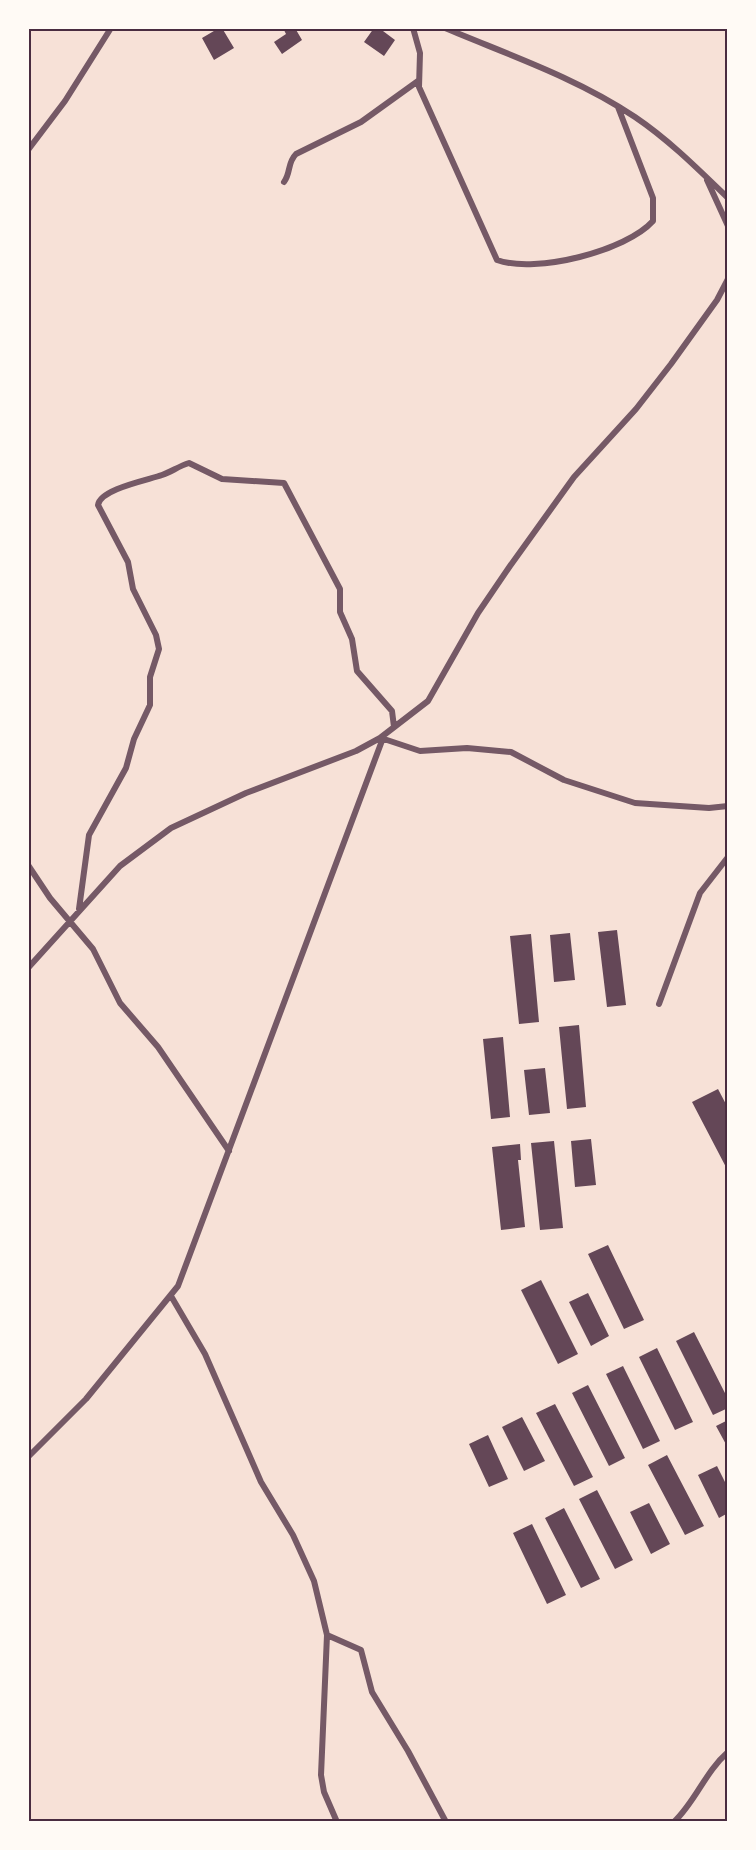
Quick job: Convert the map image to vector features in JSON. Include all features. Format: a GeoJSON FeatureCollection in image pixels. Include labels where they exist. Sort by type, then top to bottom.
{"type":"FeatureCollection","features":[{"type":"Feature","properties":{"kind":"street"},"geometry":{"type":"LineString","coordinates":[[28,150],[65,101],[111,28]]}},
{"type":"Feature","properties":{"kind":"street"},"geometry":{"type":"LineString","coordinates":[[413,28],[420,53],[418,81],[493,254],[498,260],[508,264],[525,266],[570,259],[614,244],[645,230],[653,221],[653,198],[618,107]]}},
{"type":"Feature","properties":{"kind":"street"},"geometry":{"type":"LineString","coordinates":[[445,28],[555,74],[618,107],[655,132],[728,198]]}},
{"type":"Feature","properties":{"kind":"street"},"geometry":{"type":"LineString","coordinates":[[284,182],[288,176],[290,163],[296,154],[362,122],[418,81]]}},
{"type":"Feature","properties":{"kind":"street"},"geometry":{"type":"LineString","coordinates":[[706,177],[728,226]]}},
{"type":"Feature","properties":{"kind":"street"},"geometry":{"type":"LineString","coordinates":[[28,968],[120,866],[171,828],[246,793],[330,762],[382,738],[428,701],[478,613],[510,566],[574,477],[636,409],[671,364],[717,300],[728,279]]}},
{"type":"Feature","properties":{"kind":"street"},"geometry":{"type":"LineString","coordinates":[[78,910],[89,835],[126,768],[134,739],[150,705],[150,677],[159,649],[156,635],[133,589],[128,562],[98,505],[102,498],[130,483],[162,475],[189,463],[222,479],[284,483],[340,589],[339,607],[352,639],[357,671],[392,711],[394,727]]}},
{"type":"Feature","properties":{"kind":"street"},"geometry":{"type":"LineString","coordinates":[[382,738],[420,751],[466,748],[511,752],[564,780],[636,803],[709,808],[728,806]]}},
{"type":"Feature","properties":{"kind":"street"},"geometry":{"type":"LineString","coordinates":[[28,1457],[86,1399],[171,1296],[195,1243],[382,738]]}},
{"type":"Feature","properties":{"kind":"street"},"geometry":{"type":"LineString","coordinates":[[659,1004],[700,893],[728,857]]}},
{"type":"Feature","properties":{"kind":"street"},"geometry":{"type":"LineString","coordinates":[[28,864],[68,921],[93,949],[120,1003],[158,1047],[229,1151]]}},
{"type":"Feature","properties":{"kind":"street"},"geometry":{"type":"LineString","coordinates":[[171,1296],[205,1354],[261,1482],[307,1563],[314,1581],[327,1635],[321,1774],[324,1791],[337,1821]]}},
{"type":"Feature","properties":{"kind":"street"},"geometry":{"type":"LineString","coordinates":[[327,1635],[361,1650],[372,1692],[447,1821]]}},
{"type":"Feature","properties":{"kind":"street"},"geometry":{"type":"LineString","coordinates":[[674,1821],[690,1806],[710,1771],[728,1752]]}},
{"type":"Feature","properties":{"kind":"building"},"geometry":{"type":"Polygon","coordinates":[[[222,28],[234,48],[214,60],[202,38],[222,28]]]}},
{"type":"Feature","properties":{"kind":"building"},"geometry":{"type":"Polygon","coordinates":[[[283,28],[295,28],[302,40],[282,54],[274,42],[286,34],[283,28]]]}},
{"type":"Feature","properties":{"kind":"building"},"geometry":{"type":"Polygon","coordinates":[[[374,28],[379,28],[395,40],[384,56],[364,42],[374,28]]]}},
{"type":"Feature","properties":{"kind":"building"},"geometry":{"type":"Polygon","coordinates":[[[617,930],[626,1005],[607,1007],[598,932],[617,930]]]}},
{"type":"Feature","properties":{"kind":"building"},"geometry":{"type":"Polygon","coordinates":[[[570,933],[575,980],[554,982],[550,935],[570,933]]]}},
{"type":"Feature","properties":{"kind":"building"},"geometry":{"type":"Polygon","coordinates":[[[531,934],[539,1022],[519,1024],[510,936],[531,934]]]}},
{"type":"Feature","properties":{"kind":"building"},"geometry":{"type":"Polygon","coordinates":[[[579,1025],[586,1107],[567,1109],[559,1027],[579,1025]]]}},
{"type":"Feature","properties":{"kind":"building"},"geometry":{"type":"Polygon","coordinates":[[[503,1037],[510,1117],[491,1119],[483,1039],[503,1037]]]}},
{"type":"Feature","properties":{"kind":"building"},"geometry":{"type":"Polygon","coordinates":[[[545,1068],[550,1113],[529,1115],[524,1070],[545,1068]]]}},
{"type":"Feature","properties":{"kind":"building"},"geometry":{"type":"Polygon","coordinates":[[[718,1089],[728,1108],[728,1120],[725,1122],[728,1127],[728,1171],[692,1102],[718,1089]]]}},
{"type":"Feature","properties":{"kind":"building"},"geometry":{"type":"Polygon","coordinates":[[[591,1139],[596,1185],[575,1187],[571,1141],[591,1139]]]}},
{"type":"Feature","properties":{"kind":"building"},"geometry":{"type":"Polygon","coordinates":[[[554,1141],[563,1228],[540,1230],[531,1143],[554,1141]]]}},
{"type":"Feature","properties":{"kind":"building"},"geometry":{"type":"Polygon","coordinates":[[[520,1144],[521,1160],[518,1160],[525,1227],[501,1230],[492,1147],[520,1144]]]}},
{"type":"Feature","properties":{"kind":"building"},"geometry":{"type":"Polygon","coordinates":[[[608,1245],[644,1320],[624,1329],[588,1254],[608,1245]]]}},
{"type":"Feature","properties":{"kind":"building"},"geometry":{"type":"Polygon","coordinates":[[[541,1280],[578,1354],[558,1364],[521,1290],[541,1280]]]}},
{"type":"Feature","properties":{"kind":"building"},"geometry":{"type":"Polygon","coordinates":[[[588,1293],[609,1336],[591,1346],[569,1302],[588,1293]]]}},
{"type":"Feature","properties":{"kind":"building"},"geometry":{"type":"Polygon","coordinates":[[[694,1332],[728,1399],[728,1408],[713,1415],[676,1341],[694,1332]]]}},
{"type":"Feature","properties":{"kind":"building"},"geometry":{"type":"Polygon","coordinates":[[[657,1348],[693,1422],[675,1430],[639,1357],[657,1348]]]}},
{"type":"Feature","properties":{"kind":"building"},"geometry":{"type":"Polygon","coordinates":[[[623,1366],[660,1441],[643,1449],[606,1374],[623,1366]]]}},
{"type":"Feature","properties":{"kind":"building"},"geometry":{"type":"Polygon","coordinates":[[[588,1385],[625,1458],[609,1466],[572,1393],[588,1385]]]}},
{"type":"Feature","properties":{"kind":"building"},"geometry":{"type":"Polygon","coordinates":[[[555,1404],[593,1477],[574,1486],[536,1413],[555,1404]]]}},
{"type":"Feature","properties":{"kind":"building"},"geometry":{"type":"Polygon","coordinates":[[[522,1417],[545,1461],[524,1471],[502,1427],[522,1417]]]}},
{"type":"Feature","properties":{"kind":"building"},"geometry":{"type":"Polygon","coordinates":[[[728,1420],[728,1448],[716,1426],[728,1420]]]}},
{"type":"Feature","properties":{"kind":"building"},"geometry":{"type":"Polygon","coordinates":[[[488,1435],[508,1479],[489,1487],[469,1444],[488,1435]]]}},
{"type":"Feature","properties":{"kind":"building"},"geometry":{"type":"Polygon","coordinates":[[[667,1455],[704,1526],[685,1535],[648,1465],[667,1455]]]}},
{"type":"Feature","properties":{"kind":"building"},"geometry":{"type":"Polygon","coordinates":[[[717,1466],[728,1488],[728,1513],[719,1518],[698,1475],[717,1466]]]}},
{"type":"Feature","properties":{"kind":"building"},"geometry":{"type":"Polygon","coordinates":[[[597,1490],[633,1560],[615,1569],[579,1499],[597,1490]]]}},
{"type":"Feature","properties":{"kind":"building"},"geometry":{"type":"Polygon","coordinates":[[[649,1503],[670,1544],[651,1554],[630,1512],[649,1503]]]}},
{"type":"Feature","properties":{"kind":"building"},"geometry":{"type":"Polygon","coordinates":[[[564,1508],[600,1579],[581,1588],[545,1518],[564,1508]]]}},
{"type":"Feature","properties":{"kind":"building"},"geometry":{"type":"Polygon","coordinates":[[[532,1524],[566,1595],[547,1604],[513,1533],[532,1524]]]}}]}
